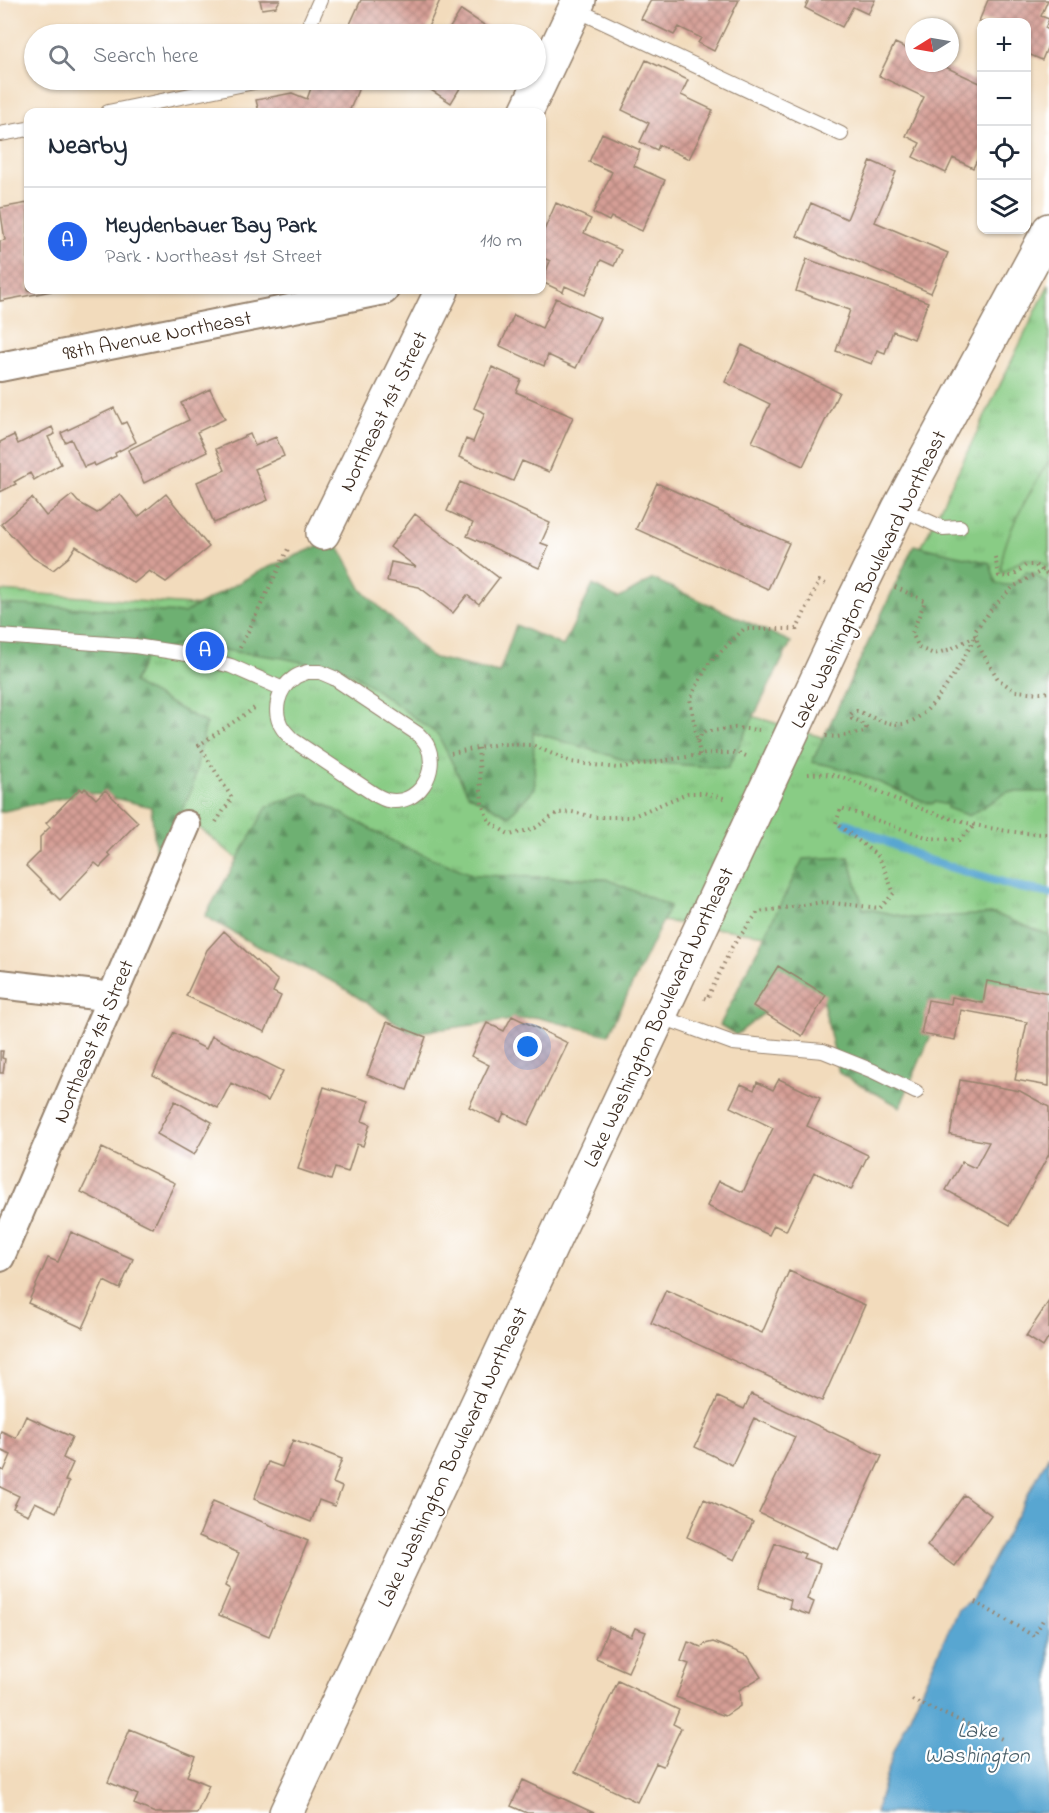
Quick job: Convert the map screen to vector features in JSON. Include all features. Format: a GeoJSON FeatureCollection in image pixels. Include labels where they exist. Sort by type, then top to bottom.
{"type":"FeatureCollection","features":[{"type":"Feature","properties":{"kind":"main road"},"geometry":{"type":"LineString","coordinates":[[546,70],[577,5]]}},
{"type":"Feature","properties":{"kind":"main road"},"geometry":{"type":"LineString","coordinates":[[528,108],[536,90]]}},
{"type":"Feature","properties":{"kind":"main road","name":"Lake Washington Boulevard Northeast"},"geometry":{"type":"LineString","coordinates":[[286,1813],[675,983],[841,592],[898,508],[1049,230]]}},
{"type":"Feature","properties":{"kind":"main road","name":"Northeast 1st Street"},"geometry":{"type":"LineString","coordinates":[[323,533],[440,294]]}},
{"type":"Feature","properties":{"kind":"street","name":"98th Avenue Northeast"},"geometry":{"type":"LineString","coordinates":[[0,367],[364,294]]}},
{"type":"Feature","properties":{"kind":"street","name":"Northeast 1st Street"},"geometry":{"type":"LineString","coordinates":[[0,1257],[186,825]]}},
{"type":"Feature","properties":{"kind":"street"},"geometry":{"type":"LineString","coordinates":[[0,984],[113,997]]}},
{"type":"Feature","properties":{"kind":"lane"},"geometry":{"type":"LineString","coordinates":[[309,24],[320,0]]}},
{"type":"Feature","properties":{"kind":"lane"},"geometry":{"type":"LineString","coordinates":[[577,5],[842,134]]}},
{"type":"Feature","properties":{"kind":"lane"},"geometry":{"type":"LineString","coordinates":[[127,108],[215,90]]}},
{"type":"Feature","properties":{"kind":"lane"},"geometry":{"type":"LineString","coordinates":[[0,134],[24,130]]}},
{"type":"Feature","properties":{"kind":"lane"},"geometry":{"type":"LineString","coordinates":[[898,508],[943,528],[960,527]]}},
{"type":"Feature","properties":{"kind":"lane"},"geometry":{"type":"LineString","coordinates":[[0,636],[135,646],[187,654],[231,666],[283,689]]}},
{"type":"Feature","properties":{"kind":"lane"},"geometry":{"type":"LineString","coordinates":[[307,672],[320,672],[334,678],[418,734],[426,744],[430,757],[431,772],[425,784],[416,794],[402,801],[387,800],[374,794],[293,740],[283,729],[278,717],[277,702],[283,689],[294,677],[307,672]]}},
{"type":"Feature","properties":{"kind":"lane"},"geometry":{"type":"LineString","coordinates":[[659,1016],[733,1043],[823,1051],[873,1071],[916,1092]]}},
{"type":"Feature","properties":{"kind":"path"},"geometry":{"type":"LineString","coordinates":[[231,666],[288,549]]}},
{"type":"Feature","properties":{"kind":"path"},"geometry":{"type":"LineString","coordinates":[[996,557],[999,576],[1007,577],[1015,574],[1026,565],[1035,565],[1049,575]]}},
{"type":"Feature","properties":{"kind":"path"},"geometry":{"type":"LineString","coordinates":[[1043,570],[1013,587],[994,606],[975,631],[978,645],[999,679],[1015,691],[1049,692]]}},
{"type":"Feature","properties":{"kind":"path"},"geometry":{"type":"LineString","coordinates":[[700,755],[690,699],[709,663],[744,629],[796,629],[819,581],[841,592]]}},
{"type":"Feature","properties":{"kind":"path"},"geometry":{"type":"LineString","coordinates":[[890,584],[925,601],[912,633],[919,648],[934,654],[951,649],[976,636]]}},
{"type":"Feature","properties":{"kind":"path"},"geometry":{"type":"LineString","coordinates":[[826,736],[837,737],[864,732],[867,728],[865,725],[852,719],[850,715],[857,711],[884,722],[904,724],[916,718],[942,694],[976,636]]}},
{"type":"Feature","properties":{"kind":"path"},"geometry":{"type":"LineString","coordinates":[[215,823],[232,798],[199,745],[256,708]]}},
{"type":"Feature","properties":{"kind":"path"},"geometry":{"type":"LineString","coordinates":[[697,741],[703,732],[735,728],[769,731]]}},
{"type":"Feature","properties":{"kind":"path"},"geometry":{"type":"LineString","coordinates":[[430,757],[499,744],[532,745],[571,762],[617,768],[712,753],[739,753],[748,756]]}},
{"type":"Feature","properties":{"kind":"path"},"geometry":{"type":"LineString","coordinates":[[478,748],[482,804],[489,822],[510,835],[535,828],[557,813],[572,812],[595,817],[631,817],[688,793],[704,793],[727,799]]}},
{"type":"Feature","properties":{"kind":"path"},"geometry":{"type":"LineString","coordinates":[[798,774],[817,773],[863,783],[901,801],[974,826],[1049,834]]}},
{"type":"Feature","properties":{"kind":"path"},"geometry":{"type":"LineString","coordinates":[[706,999],[732,947],[758,912],[823,902],[880,908],[894,893],[879,857],[836,823],[841,808],[928,838],[959,840],[974,826]]}},
{"type":"Feature","properties":{"kind":"path"},"geometry":{"type":"LineString","coordinates":[[975,1602],[1034,1636],[1043,1620]]}},
{"type":"Feature","properties":{"kind":"path"},"geometry":{"type":"LineString","coordinates":[[912,1700],[1002,1739]]}},
{"type":"Feature","properties":{"kind":"green space"},"geometry":{"type":"Polygon","coordinates":[[[1049,284],[1049,955],[804,940],[632,917],[263,880],[174,807],[0,759],[0,591],[341,616],[480,685],[729,709],[828,739],[1049,284]]]}},
{"type":"Feature","properties":{"kind":"green space"},"geometry":{"type":"Polygon","coordinates":[[[1049,460],[1049,566],[1040,560],[1025,559],[1003,572],[1001,570],[1002,557],[1012,528],[1049,460]]]}},
{"type":"Feature","properties":{"kind":"green space"},"geometry":{"type":"Polygon","coordinates":[[[335,539],[362,590],[431,657],[499,673],[516,625],[563,646],[593,585],[618,599],[653,579],[791,642],[728,768],[628,761],[533,732],[535,788],[509,816],[468,794],[438,735],[353,673],[283,658],[179,644],[145,658],[133,683],[206,723],[192,789],[157,863],[151,807],[89,792],[0,812],[0,604],[184,613],[260,571],[335,539]]]}},
{"type":"Feature","properties":{"kind":"green space"},"geometry":{"type":"Polygon","coordinates":[[[914,545],[990,563],[996,583],[1014,584],[1026,572],[1034,573],[1049,586],[1049,792],[1007,792],[969,816],[947,808],[947,805],[923,801],[852,772],[812,762],[914,545]]]}},
{"type":"Feature","properties":{"kind":"green space"},"geometry":{"type":"Polygon","coordinates":[[[304,793],[402,846],[474,875],[606,879],[670,906],[608,1035],[535,1017],[412,1033],[336,983],[253,944],[205,916],[267,807],[304,793]]]}},
{"type":"Feature","properties":{"kind":"green space"},"geometry":{"type":"Polygon","coordinates":[[[849,857],[863,908],[912,918],[995,914],[1049,935],[1049,1010],[944,1005],[900,1107],[839,1073],[823,1002],[781,1000],[736,1035],[720,1025],[803,859],[849,857]]]}},
{"type":"Feature","properties":{"kind":"water","name":"Lake Washington"},"geometry":{"type":"Polygon","coordinates":[[[1049,1455],[1049,1813],[875,1813],[894,1751],[958,1609],[972,1599],[1049,1455]]]}},
{"type":"Feature","properties":{"kind":"building"},"geometry":{"type":"Polygon","coordinates":[[[260,0],[280,0],[276,7],[262,9],[260,0]]]}},
{"type":"Feature","properties":{"kind":"building"},"geometry":{"type":"Polygon","coordinates":[[[361,0],[440,0],[429,24],[350,24],[361,0]]]}},
{"type":"Feature","properties":{"kind":"building"},"geometry":{"type":"Polygon","coordinates":[[[651,0],[739,0],[714,51],[698,43],[701,38],[679,27],[674,35],[641,19],[651,0]]]}},
{"type":"Feature","properties":{"kind":"building"},"geometry":{"type":"Polygon","coordinates":[[[809,0],[875,0],[868,14],[853,7],[842,27],[805,8],[809,0]]]}},
{"type":"Feature","properties":{"kind":"building"},"geometry":{"type":"Polygon","coordinates":[[[988,0],[1048,0],[1041,16],[1049,19],[1045,28],[1049,30],[1049,43],[1042,60],[1031,55],[1031,18],[980,18],[988,0]]]}},
{"type":"Feature","properties":{"kind":"building"},"geometry":{"type":"Polygon","coordinates":[[[461,10],[483,24],[452,24],[461,10]]]}},
{"type":"Feature","properties":{"kind":"building"},"geometry":{"type":"Polygon","coordinates":[[[895,43],[905,48],[905,72],[956,72],[977,82],[977,160],[973,168],[953,158],[946,173],[913,157],[920,143],[906,136],[924,97],[879,76],[895,43]]]}},
{"type":"Feature","properties":{"kind":"building"},"geometry":{"type":"Polygon","coordinates":[[[646,60],[688,80],[681,95],[713,110],[689,159],[659,145],[657,150],[640,142],[649,123],[622,110],[646,60]]]}},
{"type":"Feature","properties":{"kind":"building"},"geometry":{"type":"Polygon","coordinates":[[[310,90],[358,90],[351,108],[258,108],[256,100],[292,93],[307,99],[310,90]]]}},
{"type":"Feature","properties":{"kind":"building"},"geometry":{"type":"Polygon","coordinates":[[[431,90],[459,90],[451,103],[431,90]]]}},
{"type":"Feature","properties":{"kind":"building"},"geometry":{"type":"Polygon","coordinates":[[[602,133],[640,150],[634,166],[665,180],[642,231],[611,217],[609,221],[593,213],[612,172],[589,162],[602,133]]]}},
{"type":"Feature","properties":{"kind":"building"},"geometry":{"type":"Polygon","coordinates":[[[871,161],[896,172],[875,222],[948,253],[931,293],[797,236],[811,203],[847,219],[871,161]]]}},
{"type":"Feature","properties":{"kind":"building"},"geometry":{"type":"Polygon","coordinates":[[[556,203],[591,219],[584,233],[621,250],[614,266],[601,260],[585,295],[565,286],[563,292],[546,284],[546,272],[550,261],[546,259],[546,226],[556,203]]]}},
{"type":"Feature","properties":{"kind":"building"},"geometry":{"type":"Polygon","coordinates":[[[24,204],[24,294],[36,294],[0,301],[0,241],[5,240],[0,208],[24,204]]]}},
{"type":"Feature","properties":{"kind":"building"},"geometry":{"type":"Polygon","coordinates":[[[807,259],[928,302],[914,339],[893,331],[885,353],[877,350],[872,364],[836,351],[850,310],[796,291],[807,259]]]}},
{"type":"Feature","properties":{"kind":"building"},"geometry":{"type":"Polygon","coordinates":[[[556,298],[600,318],[576,368],[548,355],[544,366],[500,346],[514,315],[542,328],[556,298]]]}},
{"type":"Feature","properties":{"kind":"building"},"geometry":{"type":"Polygon","coordinates":[[[742,345],[839,392],[803,466],[752,442],[770,404],[725,382],[742,345]]]}},
{"type":"Feature","properties":{"kind":"building"},"geometry":{"type":"Polygon","coordinates":[[[492,367],[521,380],[516,392],[573,417],[549,472],[522,461],[513,481],[459,457],[466,439],[473,442],[485,413],[474,408],[492,367]]]}},
{"type":"Feature","properties":{"kind":"building"},"geometry":{"type":"Polygon","coordinates":[[[210,389],[225,419],[197,432],[207,452],[144,483],[128,450],[189,420],[181,403],[210,389]]]}},
{"type":"Feature","properties":{"kind":"building"},"geometry":{"type":"Polygon","coordinates":[[[114,408],[122,424],[126,422],[136,442],[115,453],[116,456],[95,466],[94,463],[84,467],[71,439],[65,442],[61,433],[114,408]]]}},
{"type":"Feature","properties":{"kind":"building"},"geometry":{"type":"Polygon","coordinates":[[[52,427],[55,434],[48,437],[61,464],[34,480],[30,473],[14,482],[16,484],[0,492],[0,442],[14,435],[18,444],[52,427]]]}},
{"type":"Feature","properties":{"kind":"building"},"geometry":{"type":"Polygon","coordinates":[[[250,434],[255,446],[276,437],[284,456],[255,469],[268,500],[214,523],[197,482],[225,470],[216,449],[250,434]]]}},
{"type":"Feature","properties":{"kind":"building"},"geometry":{"type":"Polygon","coordinates":[[[460,482],[550,523],[541,543],[549,546],[539,568],[467,536],[473,523],[447,511],[460,482]]]}},
{"type":"Feature","properties":{"kind":"building"},"geometry":{"type":"Polygon","coordinates":[[[657,483],[789,543],[768,589],[636,529],[657,483]]]}},
{"type":"Feature","properties":{"kind":"building"},"geometry":{"type":"Polygon","coordinates":[[[120,494],[138,517],[166,494],[209,547],[166,582],[149,571],[134,583],[76,546],[69,557],[53,570],[33,558],[1,524],[32,498],[46,516],[72,495],[78,502],[97,513],[120,494]]]}},
{"type":"Feature","properties":{"kind":"building"},"geometry":{"type":"Polygon","coordinates":[[[415,514],[499,578],[479,604],[467,595],[453,613],[419,587],[387,581],[391,562],[416,567],[390,547],[415,514]]]}},
{"type":"Feature","properties":{"kind":"building"},"geometry":{"type":"Polygon","coordinates":[[[80,788],[83,791],[85,788],[96,799],[105,790],[138,822],[108,853],[111,856],[100,867],[95,863],[60,900],[26,866],[40,852],[40,837],[50,827],[46,823],[80,788]]]}},
{"type":"Feature","properties":{"kind":"building"},"geometry":{"type":"Polygon","coordinates":[[[224,931],[278,981],[273,992],[281,996],[265,1032],[186,996],[207,950],[224,931]]]}},
{"type":"Feature","properties":{"kind":"building"},"geometry":{"type":"Polygon","coordinates":[[[778,966],[826,995],[802,1036],[753,1006],[778,966]]]}},
{"type":"Feature","properties":{"kind":"building"},"geometry":{"type":"Polygon","coordinates":[[[987,981],[1049,993],[1049,1086],[1015,1080],[1027,1022],[961,1010],[955,1040],[921,1034],[928,1000],[951,1004],[952,997],[983,1003],[987,981]]]}},
{"type":"Feature","properties":{"kind":"building"},"geometry":{"type":"Polygon","coordinates":[[[512,1016],[568,1043],[528,1125],[504,1113],[500,1122],[469,1107],[489,1065],[471,1056],[487,1023],[504,1031],[512,1016]]]}},
{"type":"Feature","properties":{"kind":"building"},"geometry":{"type":"Polygon","coordinates":[[[387,1022],[426,1037],[407,1090],[367,1075],[387,1022]]]}},
{"type":"Feature","properties":{"kind":"building"},"geometry":{"type":"Polygon","coordinates":[[[174,1033],[206,1049],[212,1036],[283,1071],[268,1101],[231,1083],[218,1108],[153,1075],[174,1033]]]}},
{"type":"Feature","properties":{"kind":"building"},"geometry":{"type":"Polygon","coordinates":[[[0,1051],[3,1051],[2,1058],[5,1059],[3,1073],[0,1073],[0,1051]]]}},
{"type":"Feature","properties":{"kind":"building"},"geometry":{"type":"Polygon","coordinates":[[[779,1079],[820,1098],[807,1126],[868,1155],[851,1190],[814,1172],[786,1231],[774,1225],[769,1235],[707,1206],[719,1181],[743,1192],[773,1128],[730,1107],[741,1084],[754,1090],[757,1082],[773,1090],[779,1079]]]}},
{"type":"Feature","properties":{"kind":"building"},"geometry":{"type":"Polygon","coordinates":[[[960,1080],[1020,1091],[1049,1107],[1049,1154],[1010,1225],[946,1190],[962,1162],[975,1168],[989,1142],[950,1135],[960,1080]]]}},
{"type":"Feature","properties":{"kind":"building"},"geometry":{"type":"Polygon","coordinates":[[[324,1087],[369,1101],[362,1121],[370,1124],[363,1146],[357,1144],[348,1172],[335,1168],[331,1180],[298,1169],[324,1087]]]}},
{"type":"Feature","properties":{"kind":"building"},"geometry":{"type":"Polygon","coordinates":[[[175,1101],[212,1122],[194,1155],[157,1134],[175,1101]]]}},
{"type":"Feature","properties":{"kind":"building"},"geometry":{"type":"Polygon","coordinates":[[[102,1148],[175,1183],[153,1228],[81,1192],[102,1148]]]}},
{"type":"Feature","properties":{"kind":"building"},"geometry":{"type":"Polygon","coordinates":[[[71,1232],[133,1259],[120,1289],[104,1281],[83,1328],[28,1303],[48,1258],[58,1262],[71,1232]]]}},
{"type":"Feature","properties":{"kind":"building"},"geometry":{"type":"Polygon","coordinates":[[[789,1271],[865,1305],[822,1401],[651,1323],[666,1290],[762,1333],[789,1271]]]}},
{"type":"Feature","properties":{"kind":"building"},"geometry":{"type":"Polygon","coordinates":[[[1049,1301],[1049,1337],[1043,1347],[1026,1336],[1049,1301]]]}},
{"type":"Feature","properties":{"kind":"building"},"geometry":{"type":"Polygon","coordinates":[[[751,1394],[882,1456],[838,1550],[759,1513],[795,1437],[754,1418],[732,1465],[695,1447],[718,1397],[744,1409],[751,1394]]]}},
{"type":"Feature","properties":{"kind":"building"},"geometry":{"type":"Polygon","coordinates":[[[26,1416],[72,1437],[63,1458],[73,1463],[65,1481],[69,1482],[56,1512],[35,1502],[28,1515],[13,1508],[19,1496],[0,1487],[0,1469],[4,1471],[11,1455],[0,1450],[0,1433],[1,1431],[16,1438],[26,1416]]]}},
{"type":"Feature","properties":{"kind":"building"},"geometry":{"type":"Polygon","coordinates":[[[293,1440],[342,1459],[333,1483],[342,1487],[335,1506],[319,1500],[311,1522],[254,1499],[268,1462],[282,1467],[293,1440]]]}},
{"type":"Feature","properties":{"kind":"building"},"geometry":{"type":"Polygon","coordinates":[[[964,1495],[991,1515],[954,1566],[927,1546],[964,1495]]]}},
{"type":"Feature","properties":{"kind":"building"},"geometry":{"type":"Polygon","coordinates":[[[704,1499],[753,1522],[735,1560],[687,1537],[704,1499]]]}},
{"type":"Feature","properties":{"kind":"building"},"geometry":{"type":"Polygon","coordinates":[[[213,1501],[308,1541],[269,1636],[219,1615],[230,1589],[225,1586],[239,1553],[199,1536],[213,1501]]]}},
{"type":"Feature","properties":{"kind":"building"},"geometry":{"type":"Polygon","coordinates":[[[775,1543],[805,1554],[803,1558],[820,1564],[807,1599],[814,1602],[809,1615],[789,1608],[791,1600],[759,1588],[775,1543]]]}},
{"type":"Feature","properties":{"kind":"building"},"geometry":{"type":"Polygon","coordinates":[[[609,1627],[631,1637],[635,1628],[646,1632],[628,1672],[596,1658],[609,1627]]]}},
{"type":"Feature","properties":{"kind":"building"},"geometry":{"type":"Polygon","coordinates":[[[688,1642],[701,1647],[713,1642],[748,1656],[761,1677],[739,1690],[740,1706],[725,1716],[676,1697],[689,1664],[681,1661],[688,1642]]]}},
{"type":"Feature","properties":{"kind":"building"},"geometry":{"type":"Polygon","coordinates":[[[618,1681],[679,1710],[673,1724],[681,1728],[663,1766],[656,1763],[637,1802],[575,1772],[618,1681]]]}},
{"type":"Feature","properties":{"kind":"building"},"geometry":{"type":"Polygon","coordinates":[[[130,1729],[195,1756],[187,1776],[209,1785],[197,1813],[155,1813],[134,1804],[138,1795],[108,1782],[130,1729]]]}},
{"type":"Feature","properties":{"kind":"building"},"geometry":{"type":"Polygon","coordinates":[[[523,1780],[594,1813],[527,1813],[511,1806],[523,1780]]]}},
{"type":"Feature","properties":{"kind":"waterway"},"geometry":{"type":"LineString","coordinates":[[846,823],[927,860],[1018,887],[1049,893]]}},
{"type":"Feature","properties":{"kind":"place","name":"Meydenbauer Bay Park"},"geometry":{"type":"Point","coordinates":[205,651]}}]}
